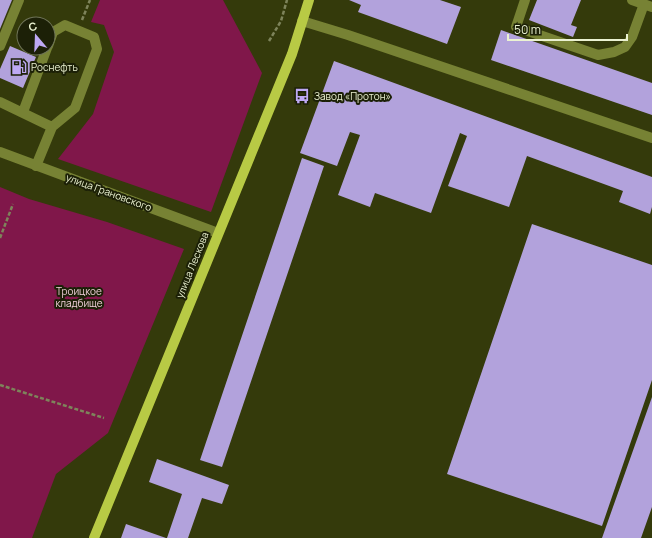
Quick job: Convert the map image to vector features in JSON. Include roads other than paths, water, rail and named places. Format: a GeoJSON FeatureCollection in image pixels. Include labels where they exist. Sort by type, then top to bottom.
{"type":"FeatureCollection","features":[{"type":"Feature","properties":{"kind":"main road","name":"улица Лескова"},"geometry":{"type":"LineString","coordinates":[[94,538],[292,54],[309,0]]}},
{"type":"Feature","properties":{"kind":"street"},"geometry":{"type":"LineString","coordinates":[[0,46],[19,0]]}},
{"type":"Feature","properties":{"kind":"street"},"geometry":{"type":"LineString","coordinates":[[525,0],[516,27],[598,55],[614,52],[625,47],[632,37],[648,6],[632,0]]}},
{"type":"Feature","properties":{"kind":"street"},"geometry":{"type":"LineString","coordinates":[[302,21],[348,35],[652,138]]}},
{"type":"Feature","properties":{"kind":"street"},"geometry":{"type":"LineString","coordinates":[[36,166],[52,127],[75,108],[97,50],[94,37],[65,25],[56,30]]}},
{"type":"Feature","properties":{"kind":"street"},"geometry":{"type":"LineString","coordinates":[[23,112],[45,56]]}},
{"type":"Feature","properties":{"kind":"street"},"geometry":{"type":"LineString","coordinates":[[0,102],[52,127]]}},
{"type":"Feature","properties":{"kind":"street","name":"улица Грановского"},"geometry":{"type":"LineString","coordinates":[[0,152],[190,221],[218,233]]}},
{"type":"Feature","properties":{"kind":"place","name":"Роснефть"},"geometry":{"type":"Point","coordinates":[19,67]}},
{"type":"Feature","properties":{"kind":"place","name":"Завод «Протон»"},"geometry":{"type":"Point","coordinates":[302,96]}},
{"type":"Feature","properties":{"kind":"park label","name":"Троицкое кладбище"},"geometry":{"type":"Point","coordinates":[79,296]}}]}
